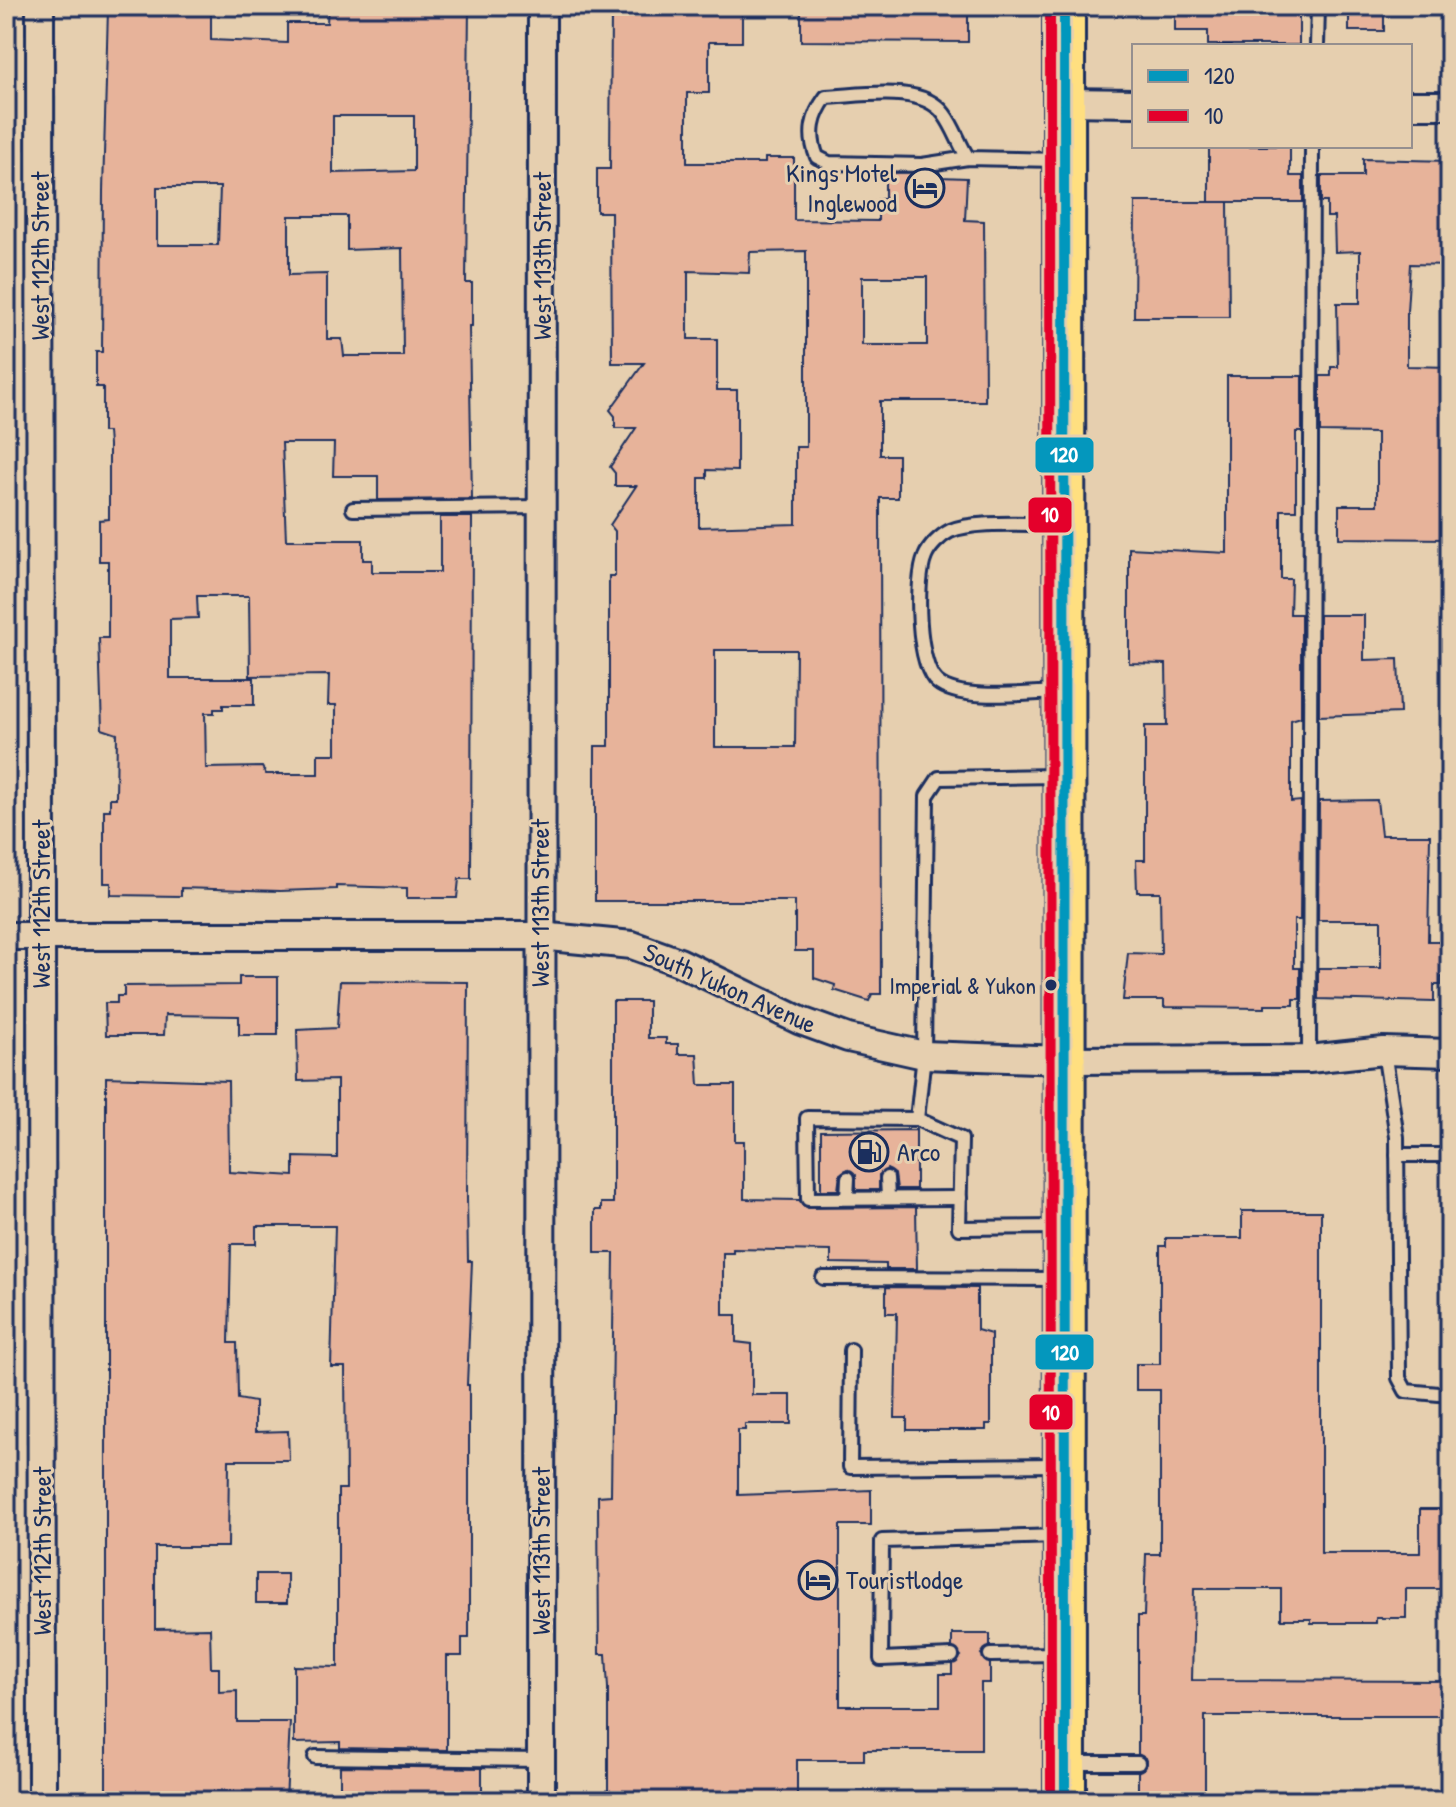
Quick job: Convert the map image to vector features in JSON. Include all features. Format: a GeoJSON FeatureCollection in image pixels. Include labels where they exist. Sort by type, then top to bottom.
{"type":"FeatureCollection","features":[{"type":"Feature","properties":{"kind":"main road"},"geometry":{"type":"LineString","coordinates":[[1064,6],[1065,1782]]}},
{"type":"Feature","properties":{"kind":"street","name":"West 112th Street"},"geometry":{"type":"LineString","coordinates":[[40,6],[42,1801]]}},
{"type":"Feature","properties":{"kind":"street","name":"West 113th Street"},"geometry":{"type":"LineString","coordinates":[[541,1801],[542,6]]}},
{"type":"Feature","properties":{"kind":"street"},"geometry":{"type":"LineString","coordinates":[[1065,102],[1132,103]]}},
{"type":"Feature","properties":{"kind":"street"},"geometry":{"type":"LineString","coordinates":[[1412,105],[1450,105]]}},
{"type":"Feature","properties":{"kind":"street","name":"South Yukon Avenue"},"geometry":{"type":"LineString","coordinates":[[6,936],[540,936],[632,945],[679,962],[801,1021],[848,1038],[924,1055],[1065,1060],[1309,1059],[1384,1051],[1450,1053]]}},
{"type":"Feature","properties":{"kind":"lane"},"geometry":{"type":"LineString","coordinates":[[1317,44],[1318,6]]}},
{"type":"Feature","properties":{"kind":"lane"},"geometry":{"type":"LineString","coordinates":[[968,158],[945,115],[931,101],[906,95],[826,97],[813,114],[812,145],[817,157],[829,163],[922,165],[968,158],[1065,160]]}},
{"type":"Feature","properties":{"kind":"lane"},"geometry":{"type":"LineString","coordinates":[[1309,1059],[1312,148]]}},
{"type":"Feature","properties":{"kind":"lane"},"geometry":{"type":"LineString","coordinates":[[353,509],[541,507]]}},
{"type":"Feature","properties":{"kind":"lane"},"geometry":{"type":"LineString","coordinates":[[1065,524],[962,528],[938,539],[926,553],[921,567],[921,652],[936,681],[951,690],[968,693],[1065,692]]}},
{"type":"Feature","properties":{"kind":"lane"},"geometry":{"type":"LineString","coordinates":[[917,1119],[924,1055],[927,796],[939,778],[1065,776]]}},
{"type":"Feature","properties":{"kind":"lane"},"geometry":{"type":"LineString","coordinates":[[1384,1051],[1397,1155],[1399,1378],[1406,1391],[1450,1395]]}},
{"type":"Feature","properties":{"kind":"lane"},"geometry":{"type":"LineString","coordinates":[[960,1198],[808,1199],[807,1118],[849,1125],[888,1125],[917,1119],[961,1139],[960,1198],[959,1228],[1065,1227]]}},
{"type":"Feature","properties":{"kind":"lane"},"geometry":{"type":"LineString","coordinates":[[1397,1155],[1450,1155]]}},
{"type":"Feature","properties":{"kind":"lane"},"geometry":{"type":"LineString","coordinates":[[847,1198],[848,1178]]}},
{"type":"Feature","properties":{"kind":"lane"},"geometry":{"type":"LineString","coordinates":[[887,1178],[888,1197]]}},
{"type":"Feature","properties":{"kind":"lane"},"geometry":{"type":"LineString","coordinates":[[823,1278],[1065,1279]]}},
{"type":"Feature","properties":{"kind":"lane"},"geometry":{"type":"LineString","coordinates":[[851,1350],[850,1467],[1065,1465]]}},
{"type":"Feature","properties":{"kind":"lane"},"geometry":{"type":"LineString","coordinates":[[952,1656],[881,1659],[882,1541],[1065,1536]]}},
{"type":"Feature","properties":{"kind":"lane"},"geometry":{"type":"LineString","coordinates":[[990,1655],[1065,1654]]}},
{"type":"Feature","properties":{"kind":"lane"},"geometry":{"type":"LineString","coordinates":[[315,1757],[541,1760]]}},
{"type":"Feature","properties":{"kind":"lane"},"geometry":{"type":"LineString","coordinates":[[1065,1782],[1138,1763]]}},
{"type":"Feature","properties":{"kind":"building"},"geometry":{"type":"Polygon","coordinates":[[[112,6],[211,6],[211,40],[287,43],[287,23],[327,23],[328,6],[469,6],[466,283],[472,283],[472,326],[469,326],[472,499],[378,500],[378,476],[333,476],[334,443],[282,443],[286,540],[363,540],[363,560],[372,560],[372,572],[440,572],[440,517],[472,517],[471,879],[459,879],[457,898],[407,898],[407,888],[336,886],[336,889],[280,891],[181,888],[181,896],[111,895],[111,883],[104,883],[104,810],[110,810],[110,798],[116,798],[117,734],[102,729],[99,638],[108,638],[108,561],[99,561],[99,520],[109,519],[109,445],[108,432],[103,432],[103,387],[96,387],[96,352],[102,352],[108,9],[112,6]],[[333,116],[333,173],[414,171],[414,116],[333,116]],[[157,187],[157,245],[218,245],[220,187],[157,187]],[[289,216],[289,275],[327,274],[327,339],[342,339],[344,356],[403,356],[402,248],[347,250],[347,216],[289,216]],[[197,596],[198,618],[170,619],[170,678],[254,678],[254,705],[223,705],[223,709],[214,709],[214,713],[205,713],[206,768],[262,767],[266,774],[318,774],[318,754],[336,754],[336,705],[328,705],[329,675],[250,676],[249,596],[197,596]]]}},
{"type":"Feature","properties":{"kind":"building"},"geometry":{"type":"Polygon","coordinates":[[[619,6],[720,6],[720,13],[742,13],[742,42],[709,42],[709,93],[687,93],[687,163],[765,163],[765,158],[794,158],[794,220],[878,221],[878,199],[885,199],[885,173],[939,172],[939,177],[967,178],[965,220],[984,221],[985,401],[880,401],[880,455],[898,455],[898,498],[880,498],[881,994],[872,994],[869,1001],[834,990],[835,985],[814,978],[814,951],[795,951],[795,901],[595,901],[595,746],[609,746],[609,576],[615,576],[615,531],[610,525],[636,486],[615,486],[615,473],[610,467],[636,428],[615,428],[615,416],[610,410],[644,363],[612,363],[611,212],[597,212],[597,169],[610,169],[611,9],[619,9],[619,6]],[[806,251],[750,252],[749,273],[688,271],[688,339],[717,339],[717,390],[737,390],[737,471],[707,470],[707,478],[699,478],[699,527],[796,524],[796,447],[806,447],[806,251]],[[862,277],[862,345],[927,345],[927,277],[862,277]],[[715,650],[715,747],[795,747],[796,650],[715,650]]]}},
{"type":"Feature","properties":{"kind":"building"},"geometry":{"type":"Polygon","coordinates":[[[801,6],[968,6],[968,42],[801,41],[801,6]]]}},
{"type":"Feature","properties":{"kind":"building"},"geometry":{"type":"Polygon","coordinates":[[[1175,6],[1299,6],[1299,44],[1208,44],[1208,31],[1175,31],[1175,6]]]}},
{"type":"Feature","properties":{"kind":"building"},"geometry":{"type":"Polygon","coordinates":[[[1349,6],[1384,6],[1384,31],[1349,31],[1349,6]]]}},
{"type":"Feature","properties":{"kind":"building"},"geometry":{"type":"Polygon","coordinates":[[[1209,148],[1290,148],[1290,176],[1303,176],[1303,202],[1209,202],[1209,148]]]}},
{"type":"Feature","properties":{"kind":"building"},"geometry":{"type":"Polygon","coordinates":[[[1363,159],[1450,161],[1450,265],[1410,264],[1407,366],[1450,367],[1450,539],[1339,538],[1339,505],[1377,505],[1377,433],[1320,432],[1320,376],[1331,376],[1331,367],[1338,367],[1337,303],[1360,303],[1360,251],[1335,252],[1334,217],[1327,217],[1327,202],[1321,202],[1321,176],[1363,176],[1363,159]]]}},
{"type":"Feature","properties":{"kind":"building"},"geometry":{"type":"Polygon","coordinates":[[[1135,202],[1228,202],[1229,317],[1134,317],[1135,202]]]}},
{"type":"Feature","properties":{"kind":"building"},"geometry":{"type":"Polygon","coordinates":[[[1227,376],[1302,376],[1302,432],[1296,432],[1296,510],[1281,510],[1281,579],[1291,579],[1290,614],[1301,614],[1301,717],[1291,720],[1291,802],[1301,801],[1300,920],[1294,920],[1294,968],[1300,968],[1300,999],[1294,999],[1294,1005],[1265,1005],[1265,1008],[1164,1007],[1164,1000],[1123,1000],[1128,953],[1161,954],[1160,892],[1137,892],[1136,860],[1145,860],[1145,726],[1167,726],[1166,664],[1129,663],[1129,548],[1227,553],[1227,376]]]}},
{"type":"Feature","properties":{"kind":"building"},"geometry":{"type":"Polygon","coordinates":[[[1319,615],[1364,615],[1364,660],[1398,659],[1400,713],[1319,716],[1319,615]]]}},
{"type":"Feature","properties":{"kind":"building"},"geometry":{"type":"Polygon","coordinates":[[[1377,800],[1381,835],[1430,835],[1428,941],[1444,941],[1444,977],[1441,977],[1441,985],[1434,985],[1434,1002],[1318,999],[1318,968],[1381,968],[1381,920],[1318,920],[1319,801],[1377,800]]]}},
{"type":"Feature","properties":{"kind":"building"},"geometry":{"type":"Polygon","coordinates":[[[239,977],[278,977],[278,1035],[239,1035],[239,1016],[165,1015],[164,1035],[106,1035],[105,1003],[117,1003],[117,996],[124,996],[124,986],[239,985],[239,977]]]}},
{"type":"Feature","properties":{"kind":"building"},"geometry":{"type":"Polygon","coordinates":[[[340,981],[468,982],[467,1199],[468,1261],[472,1261],[467,1385],[469,1638],[462,1638],[462,1656],[447,1656],[447,1750],[340,1748],[340,1742],[294,1743],[294,1666],[338,1667],[338,1489],[346,1489],[345,1367],[331,1367],[335,1226],[256,1226],[256,1244],[231,1244],[229,1343],[237,1343],[238,1399],[255,1402],[255,1432],[288,1431],[289,1460],[229,1460],[228,1547],[155,1547],[155,1629],[210,1628],[211,1668],[219,1668],[219,1692],[237,1691],[237,1722],[290,1722],[286,1801],[106,1801],[106,1077],[228,1081],[229,1172],[294,1176],[294,1157],[337,1158],[337,1080],[298,1081],[297,1030],[337,1028],[340,981]]]}},
{"type":"Feature","properties":{"kind":"building"},"geometry":{"type":"Polygon","coordinates":[[[613,1001],[648,1001],[648,1038],[666,1038],[666,1044],[678,1044],[678,1054],[697,1054],[699,1085],[735,1085],[735,1141],[744,1141],[744,1199],[799,1200],[808,1208],[916,1207],[917,1269],[886,1269],[886,1264],[831,1263],[831,1251],[733,1249],[733,1253],[723,1253],[723,1315],[736,1315],[736,1342],[752,1344],[752,1395],[791,1395],[791,1424],[745,1424],[745,1430],[738,1430],[738,1495],[871,1490],[871,1525],[840,1525],[840,1706],[940,1706],[940,1674],[952,1674],[952,1665],[961,1656],[952,1647],[952,1634],[990,1634],[990,1646],[981,1654],[990,1664],[990,1683],[981,1683],[981,1750],[864,1750],[864,1760],[797,1760],[797,1801],[608,1801],[606,1654],[599,1654],[598,1496],[611,1495],[614,1253],[595,1253],[595,1210],[601,1210],[601,1203],[613,1203],[613,1001]]]}},
{"type":"Feature","properties":{"kind":"building"},"geometry":{"type":"Polygon","coordinates":[[[916,1130],[916,1189],[897,1189],[895,1174],[887,1169],[879,1175],[879,1190],[856,1190],[856,1175],[848,1169],[840,1174],[838,1190],[821,1190],[821,1131],[916,1130]]]}},
{"type":"Feature","properties":{"kind":"building"},"geometry":{"type":"Polygon","coordinates":[[[1242,1211],[1321,1211],[1321,1553],[1420,1553],[1420,1509],[1450,1509],[1450,1589],[1406,1589],[1406,1618],[1376,1618],[1376,1623],[1311,1623],[1311,1619],[1281,1619],[1281,1589],[1194,1589],[1192,1680],[1450,1681],[1450,1716],[1205,1716],[1205,1801],[1138,1801],[1138,1772],[1147,1764],[1145,1758],[1138,1754],[1138,1616],[1144,1616],[1146,1554],[1160,1554],[1160,1390],[1136,1390],[1136,1364],[1160,1364],[1160,1246],[1166,1246],[1166,1238],[1242,1238],[1242,1211]]]}},
{"type":"Feature","properties":{"kind":"building"},"geometry":{"type":"Polygon","coordinates":[[[886,1287],[977,1288],[977,1330],[991,1334],[991,1424],[986,1424],[986,1430],[907,1430],[907,1418],[895,1418],[897,1313],[886,1313],[886,1287]]]}},
{"type":"Feature","properties":{"kind":"building"},"geometry":{"type":"Polygon","coordinates":[[[256,1574],[287,1574],[287,1603],[256,1603],[256,1574]]]}},
{"type":"Feature","properties":{"kind":"building"},"geometry":{"type":"Polygon","coordinates":[[[340,1766],[482,1768],[482,1801],[340,1801],[340,1766]]]}},
{"type":"Feature","properties":{"kind":"transit line","name":"10"},"geometry":{"type":"LineString","coordinates":[[1050,6],[1051,1801]]}},
{"type":"Feature","properties":{"kind":"transit line","name":"120"},"geometry":{"type":"LineString","coordinates":[[1064,6],[1065,1801]]}},
{"type":"Feature","properties":{"kind":"place","name":"Kings Motel Inglewood"},"geometry":{"type":"Point","coordinates":[925,188]}},
{"type":"Feature","properties":{"kind":"place","name":"Imperial & Yukon"},"geometry":{"type":"Point","coordinates":[1051,985]}},
{"type":"Feature","properties":{"kind":"place","name":"Arco"},"geometry":{"type":"Point","coordinates":[869,1152]}},
{"type":"Feature","properties":{"kind":"place","name":"Touristlodge"},"geometry":{"type":"Point","coordinates":[818,1580]}}]}
